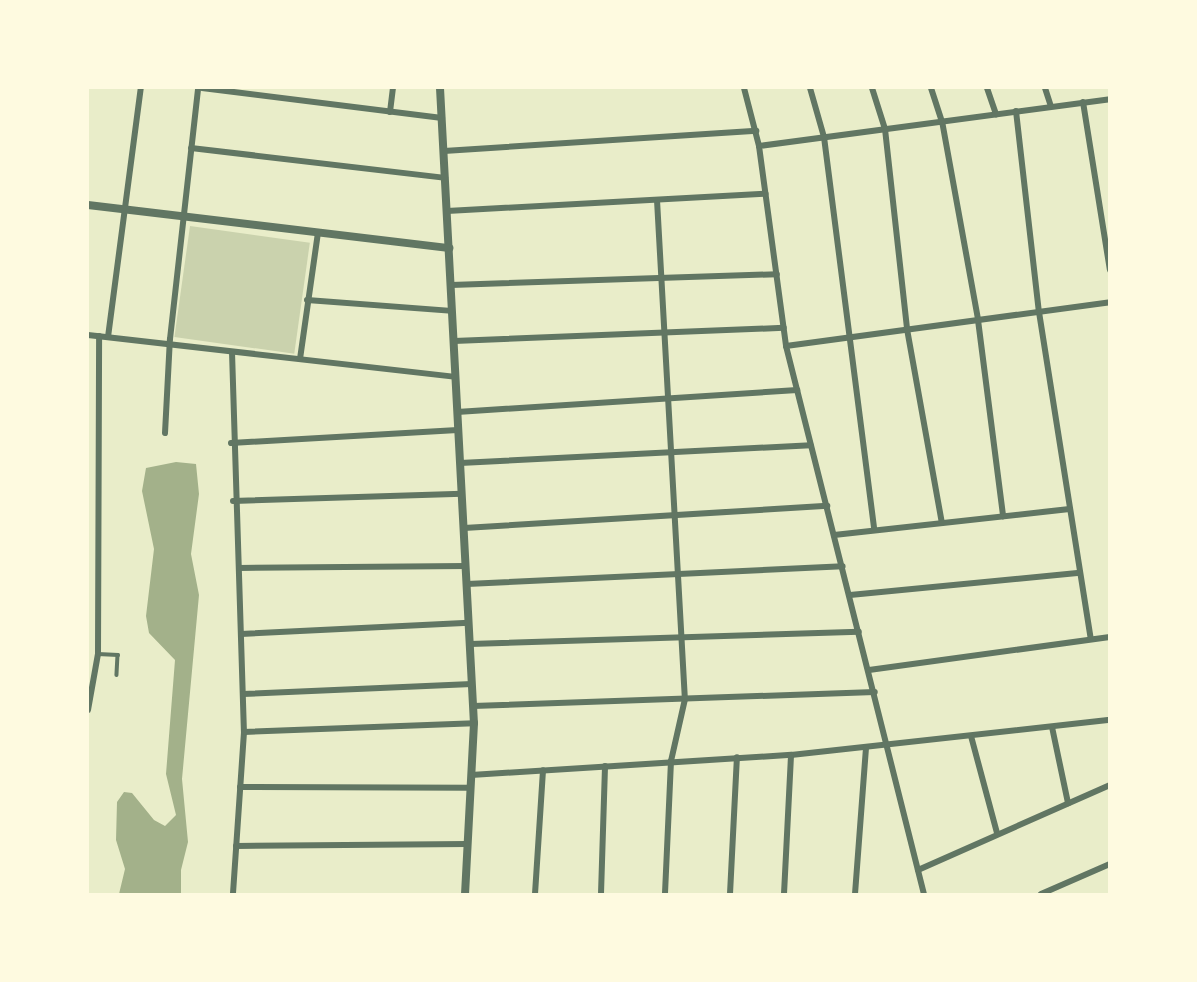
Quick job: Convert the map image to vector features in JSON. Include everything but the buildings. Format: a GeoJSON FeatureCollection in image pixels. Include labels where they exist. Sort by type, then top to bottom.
{"type":"FeatureCollection","features":[{"type":"Feature","properties":{"kind":"street"},"geometry":{"type":"LineString","coordinates":[[108,337],[141,88]]}},
{"type":"Feature","properties":{"kind":"street"},"geometry":{"type":"LineString","coordinates":[[165,433],[170,344],[200,88],[242,90],[442,118]]}},
{"type":"Feature","properties":{"kind":"street"},"geometry":{"type":"LineString","coordinates":[[390,112],[393,88]]}},
{"type":"Feature","properties":{"kind":"street"},"geometry":{"type":"LineString","coordinates":[[440,88],[474,723],[465,894]]}},
{"type":"Feature","properties":{"kind":"street"},"geometry":{"type":"LineString","coordinates":[[744,88],[759,146],[786,346],[889,746],[924,894]]}},
{"type":"Feature","properties":{"kind":"street"},"geometry":{"type":"LineString","coordinates":[[810,88],[824,137],[874,530]]}},
{"type":"Feature","properties":{"kind":"street"},"geometry":{"type":"LineString","coordinates":[[872,88],[885,129],[907,329],[942,523]]}},
{"type":"Feature","properties":{"kind":"street"},"geometry":{"type":"LineString","coordinates":[[931,88],[942,121],[978,320],[1003,516]]}},
{"type":"Feature","properties":{"kind":"street"},"geometry":{"type":"LineString","coordinates":[[987,88],[996,114]]}},
{"type":"Feature","properties":{"kind":"street"},"geometry":{"type":"LineString","coordinates":[[1045,88],[1051,106]]}},
{"type":"Feature","properties":{"kind":"street"},"geometry":{"type":"LineString","coordinates":[[759,146],[1110,99]]}},
{"type":"Feature","properties":{"kind":"street"},"geometry":{"type":"LineString","coordinates":[[1083,102],[1110,270]]}},
{"type":"Feature","properties":{"kind":"street"},"geometry":{"type":"LineString","coordinates":[[1016,111],[1039,312],[1091,639]]}},
{"type":"Feature","properties":{"kind":"street"},"geometry":{"type":"LineString","coordinates":[[443,150],[756,131]]}},
{"type":"Feature","properties":{"kind":"street"},"geometry":{"type":"LineString","coordinates":[[191,148],[445,178]]}},
{"type":"Feature","properties":{"kind":"street"},"geometry":{"type":"LineString","coordinates":[[447,211],[766,194]]}},
{"type":"Feature","properties":{"kind":"street"},"geometry":{"type":"LineString","coordinates":[[657,200],[685,699],[671,761],[665,894]]}},
{"type":"Feature","properties":{"kind":"street"},"geometry":{"type":"LineString","coordinates":[[88,205],[449,248]]}},
{"type":"Feature","properties":{"kind":"street"},"geometry":{"type":"LineString","coordinates":[[300,359],[318,232]]}},
{"type":"Feature","properties":{"kind":"street"},"geometry":{"type":"LineString","coordinates":[[451,285],[776,274]]}},
{"type":"Feature","properties":{"kind":"street"},"geometry":{"type":"LineString","coordinates":[[307,300],[452,311]]}},
{"type":"Feature","properties":{"kind":"street"},"geometry":{"type":"LineString","coordinates":[[786,346],[1110,302]]}},
{"type":"Feature","properties":{"kind":"street"},"geometry":{"type":"LineString","coordinates":[[454,341],[784,328]]}},
{"type":"Feature","properties":{"kind":"street"},"geometry":{"type":"LineString","coordinates":[[88,335],[456,377]]}},
{"type":"Feature","properties":{"kind":"street"},"geometry":{"type":"LineString","coordinates":[[88,710],[98,654],[96,528],[99,336]]}},
{"type":"Feature","properties":{"kind":"street"},"geometry":{"type":"LineString","coordinates":[[232,352],[231,443],[242,634],[244,732],[233,894]]}},
{"type":"Feature","properties":{"kind":"street"},"geometry":{"type":"LineString","coordinates":[[457,412],[797,390]]}},
{"type":"Feature","properties":{"kind":"street"},"geometry":{"type":"LineString","coordinates":[[231,443],[458,430]]}},
{"type":"Feature","properties":{"kind":"street"},"geometry":{"type":"LineString","coordinates":[[460,463],[811,445]]}},
{"type":"Feature","properties":{"kind":"street"},"geometry":{"type":"LineString","coordinates":[[233,500],[462,494]]}},
{"type":"Feature","properties":{"kind":"street"},"geometry":{"type":"LineString","coordinates":[[464,528],[827,506]]}},
{"type":"Feature","properties":{"kind":"street"},"geometry":{"type":"LineString","coordinates":[[834,534],[1070,509]]}},
{"type":"Feature","properties":{"kind":"street"},"geometry":{"type":"LineString","coordinates":[[88,527],[96,528]]}},
{"type":"Feature","properties":{"kind":"street"},"geometry":{"type":"LineString","coordinates":[[239,568],[466,566]]}},
{"type":"Feature","properties":{"kind":"street"},"geometry":{"type":"LineString","coordinates":[[467,584],[843,566]]}},
{"type":"Feature","properties":{"kind":"street"},"geometry":{"type":"LineString","coordinates":[[850,595],[1080,573]]}},
{"type":"Feature","properties":{"kind":"street"},"geometry":{"type":"LineString","coordinates":[[242,634],[469,623]]}},
{"type":"Feature","properties":{"kind":"street"},"geometry":{"type":"LineString","coordinates":[[470,644],[859,632]]}},
{"type":"Feature","properties":{"kind":"street"},"geometry":{"type":"LineString","coordinates":[[869,670],[1110,637]]}},
{"type":"Feature","properties":{"kind":"street"},"geometry":{"type":"LineString","coordinates":[[88,653],[98,654]]}},
{"type":"Feature","properties":{"kind":"street"},"geometry":{"type":"LineString","coordinates":[[243,694],[472,684]]}},
{"type":"Feature","properties":{"kind":"street"},"geometry":{"type":"LineString","coordinates":[[473,706],[875,692]]}},
{"type":"Feature","properties":{"kind":"street"},"geometry":{"type":"LineString","coordinates":[[471,775],[791,755],[1110,720]]}},
{"type":"Feature","properties":{"kind":"street"},"geometry":{"type":"LineString","coordinates":[[244,732],[474,723]]}},
{"type":"Feature","properties":{"kind":"street"},"geometry":{"type":"LineString","coordinates":[[1052,727],[1068,803]]}},
{"type":"Feature","properties":{"kind":"street"},"geometry":{"type":"LineString","coordinates":[[971,737],[997,833]]}},
{"type":"Feature","properties":{"kind":"street"},"geometry":{"type":"LineString","coordinates":[[855,894],[866,748]]}},
{"type":"Feature","properties":{"kind":"street"},"geometry":{"type":"LineString","coordinates":[[784,894],[791,755]]}},
{"type":"Feature","properties":{"kind":"street"},"geometry":{"type":"LineString","coordinates":[[730,894],[737,757]]}},
{"type":"Feature","properties":{"kind":"street"},"geometry":{"type":"LineString","coordinates":[[601,894],[604,766]]}},
{"type":"Feature","properties":{"kind":"street"},"geometry":{"type":"LineString","coordinates":[[535,894],[543,770]]}},
{"type":"Feature","properties":{"kind":"street"},"geometry":{"type":"LineString","coordinates":[[918,870],[1110,785]]}},
{"type":"Feature","properties":{"kind":"street"},"geometry":{"type":"LineString","coordinates":[[240,787],[470,788]]}},
{"type":"Feature","properties":{"kind":"street"},"geometry":{"type":"LineString","coordinates":[[236,846],[467,844]]}},
{"type":"Feature","properties":{"kind":"street"},"geometry":{"type":"LineString","coordinates":[[1041,894],[1110,864]]}},
{"type":"Feature","properties":{"kind":"lane"},"geometry":{"type":"LineString","coordinates":[[98,654],[118,655],[117,675]]}},
{"type":"Feature","properties":{"kind":"shaded area"},"geometry":{"type":"Polygon","coordinates":[[[190,226],[310,243],[294,354],[174,337],[190,226]]]}},
{"type":"Feature","properties":{"kind":"shaded area"},"geometry":{"type":"Polygon","coordinates":[[[176,462],[196,464],[199,494],[191,554],[199,595],[182,779],[188,842],[181,870],[181,894],[119,894],[125,869],[116,840],[117,802],[124,792],[132,793],[154,820],[165,826],[176,815],[166,774],[175,660],[149,633],[146,616],[154,549],[142,491],[146,468],[176,462]]]}}]}
